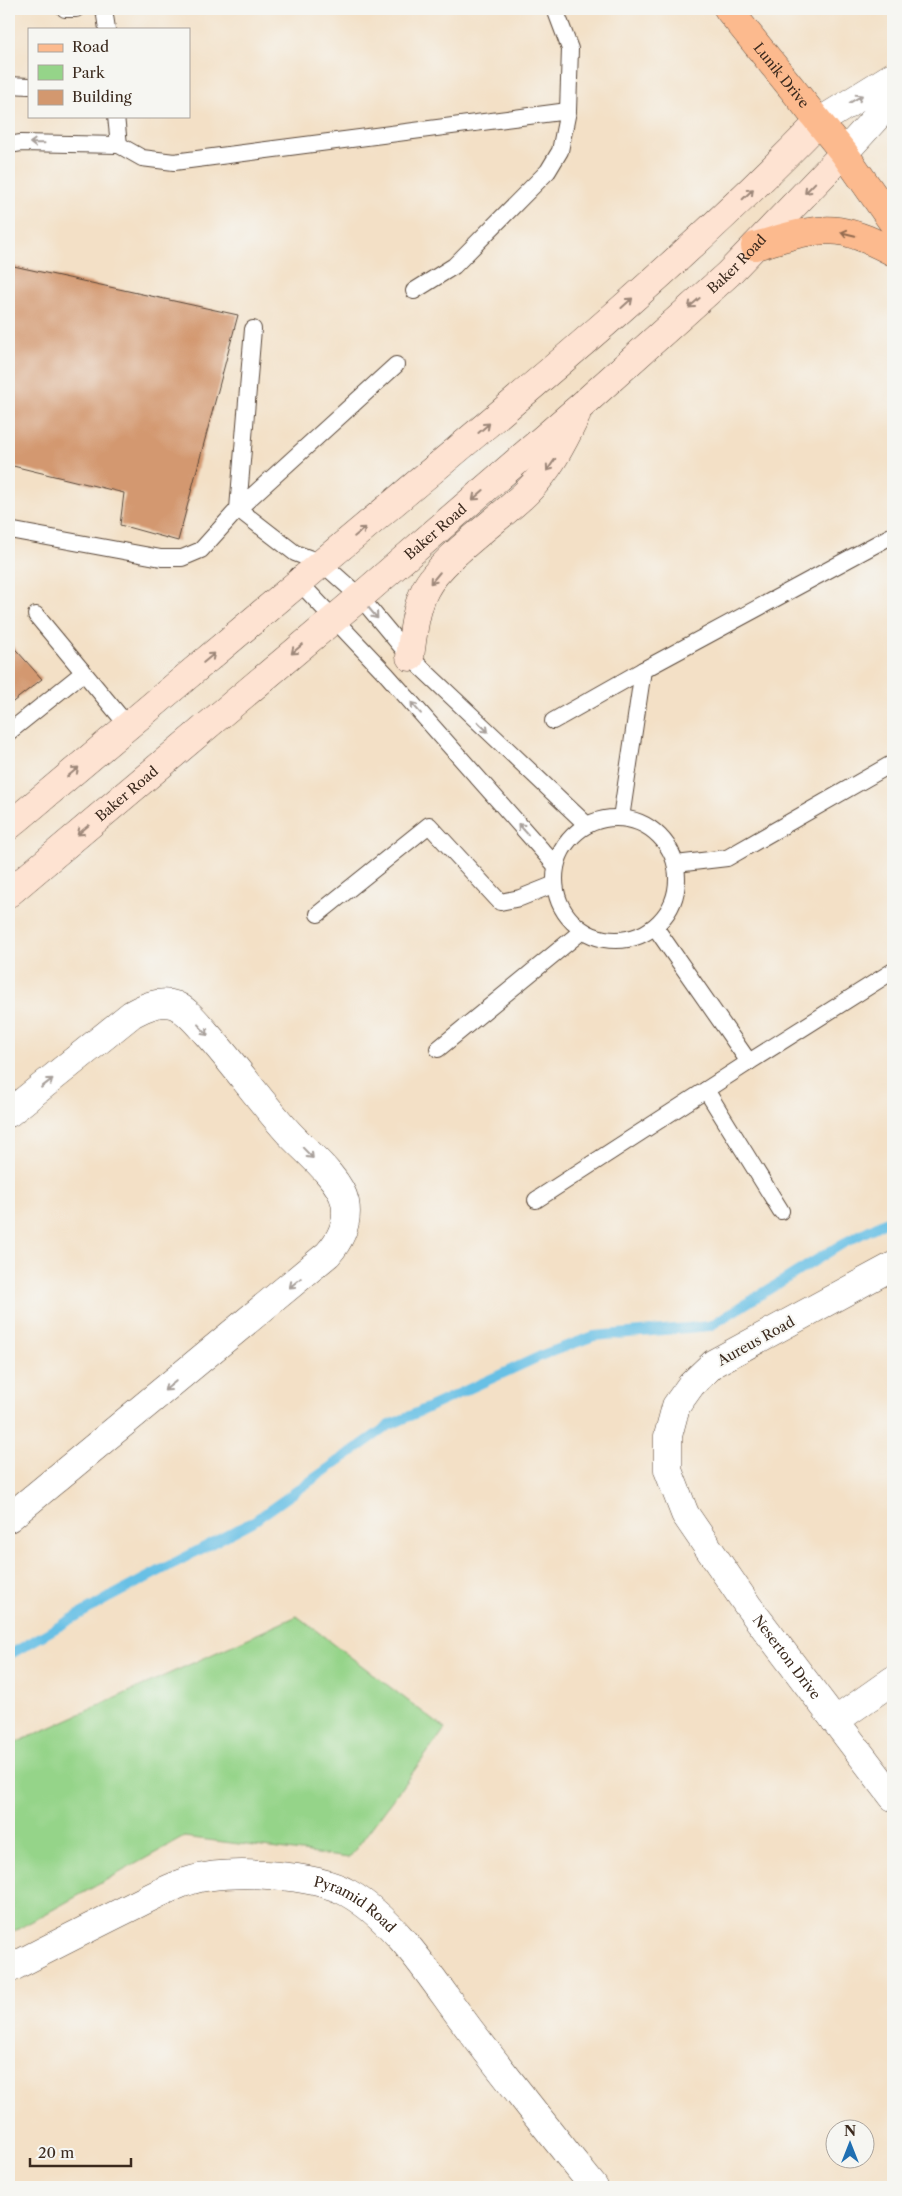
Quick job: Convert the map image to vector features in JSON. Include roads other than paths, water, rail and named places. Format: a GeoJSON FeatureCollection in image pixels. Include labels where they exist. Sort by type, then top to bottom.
{"type":"FeatureCollection","features":[{"type":"Feature","properties":{"kind":"main road","name":"Lunik Drive"},"geometry":{"type":"LineString","coordinates":[[728,9],[832,139],[893,223]]}},
{"type":"Feature","properties":{"kind":"main road","name":"Baker Road"},"geometry":{"type":"LineString","coordinates":[[9,893],[360,597],[581,406],[728,274],[755,246],[832,139]]}},
{"type":"Feature","properties":{"kind":"main road"},"geometry":{"type":"LineString","coordinates":[[9,826],[322,562],[442,464],[591,336],[735,206],[832,139]]}},
{"type":"Feature","properties":{"kind":"main road"},"geometry":{"type":"LineString","coordinates":[[755,246],[803,233],[837,231],[860,236],[893,252]]}},
{"type":"Feature","properties":{"kind":"main road"},"geometry":{"type":"LineString","coordinates":[[410,657],[419,606],[426,589],[454,556],[506,511],[542,476],[555,459],[581,406]]}},
{"type":"Feature","properties":{"kind":"street"},"geometry":{"type":"LineString","coordinates":[[832,139],[893,76]]}},
{"type":"Feature","properties":{"kind":"street"},"geometry":{"type":"LineString","coordinates":[[832,139],[893,98]]}},
{"type":"Feature","properties":{"kind":"street"},"geometry":{"type":"LineString","coordinates":[[9,1113],[132,1014],[145,1006],[164,1003],[176,1006],[190,1016],[228,1058],[288,1132],[323,1169],[345,1201],[346,1212],[344,1230],[340,1239],[328,1254],[306,1274],[9,1518]]}},
{"type":"Feature","properties":{"kind":"street","name":"Aureus Road"},"geometry":{"type":"LineString","coordinates":[[685,1514],[668,1470],[668,1436],[676,1406],[691,1385],[714,1363],[893,1266]]}},
{"type":"Feature","properties":{"kind":"street","name":"Neserton Drive"},"geometry":{"type":"LineString","coordinates":[[685,1514],[748,1606],[893,1797]]}},
{"type":"Feature","properties":{"kind":"street"},"geometry":{"type":"LineString","coordinates":[[835,1721],[893,1680]]}},
{"type":"Feature","properties":{"kind":"street","name":"Pyramid Road"},"geometry":{"type":"LineString","coordinates":[[9,1969],[172,1888],[206,1876],[261,1874],[302,1880],[347,1892],[371,1909],[431,1974],[480,2043],[594,2187]]}},
{"type":"Feature","properties":{"kind":"lane"},"geometry":{"type":"LineString","coordinates":[[65,9],[76,9]]}},
{"type":"Feature","properties":{"kind":"lane"},"geometry":{"type":"LineString","coordinates":[[104,9],[107,28]]}},
{"type":"Feature","properties":{"kind":"lane"},"geometry":{"type":"LineString","coordinates":[[414,291],[454,266],[548,172],[560,151],[568,111],[570,49],[555,9]]}},
{"type":"Feature","properties":{"kind":"lane"},"geometry":{"type":"LineString","coordinates":[[9,85],[28,86]]}},
{"type":"Feature","properties":{"kind":"lane"},"geometry":{"type":"LineString","coordinates":[[9,145],[21,143],[119,145],[142,158],[174,162],[568,111]]}},
{"type":"Feature","properties":{"kind":"lane"},"geometry":{"type":"LineString","coordinates":[[116,118],[119,145]]}},
{"type":"Feature","properties":{"kind":"lane"},"geometry":{"type":"LineString","coordinates":[[238,509],[253,330]]}},
{"type":"Feature","properties":{"kind":"lane"},"geometry":{"type":"LineString","coordinates":[[9,530],[161,558],[182,558],[200,550],[238,509],[396,365]]}},
{"type":"Feature","properties":{"kind":"lane"},"geometry":{"type":"LineString","coordinates":[[238,509],[295,553],[322,562],[360,597],[410,657],[587,825]]}},
{"type":"Feature","properties":{"kind":"lane"},"geometry":{"type":"LineString","coordinates":[[552,720],[893,535]]}},
{"type":"Feature","properties":{"kind":"lane"},"geometry":{"type":"LineString","coordinates":[[295,553],[299,582],[334,618],[556,866]]}},
{"type":"Feature","properties":{"kind":"lane"},"geometry":{"type":"LineString","coordinates":[[36,615],[128,726]]}},
{"type":"Feature","properties":{"kind":"lane"},"geometry":{"type":"LineString","coordinates":[[621,818],[643,670]]}},
{"type":"Feature","properties":{"kind":"lane"},"geometry":{"type":"LineString","coordinates":[[9,732],[84,672]]}},
{"type":"Feature","properties":{"kind":"lane"},"geometry":{"type":"LineString","coordinates":[[676,864],[727,858],[893,763]]}},
{"type":"Feature","properties":{"kind":"lane"},"geometry":{"type":"LineString","coordinates":[[621,818],[640,822],[656,832],[668,847],[676,864],[678,881],[675,899],[667,914],[655,927],[638,937],[619,941],[600,939],[582,931],[568,918],[559,902],[554,884],[556,866],[562,849],[567,842],[587,825],[604,819],[621,818]]}},
{"type":"Feature","properties":{"kind":"lane"},"geometry":{"type":"LineString","coordinates":[[318,914],[429,825],[500,902],[520,898],[554,884]]}},
{"type":"Feature","properties":{"kind":"lane"},"geometry":{"type":"LineString","coordinates":[[655,927],[749,1062]]}},
{"type":"Feature","properties":{"kind":"lane"},"geometry":{"type":"LineString","coordinates":[[438,1049],[582,931]]}},
{"type":"Feature","properties":{"kind":"lane"},"geometry":{"type":"LineString","coordinates":[[536,1200],[893,971]]}},
{"type":"Feature","properties":{"kind":"lane"},"geometry":{"type":"LineString","coordinates":[[706,1090],[781,1211]]}},
{"type":"Feature","properties":{"kind":"waterway"},"geometry":{"type":"LineString","coordinates":[[9,1655],[110,1597],[254,1521],[388,1426],[545,1354],[594,1336],[710,1326],[842,1244],[893,1218]]}}]}
